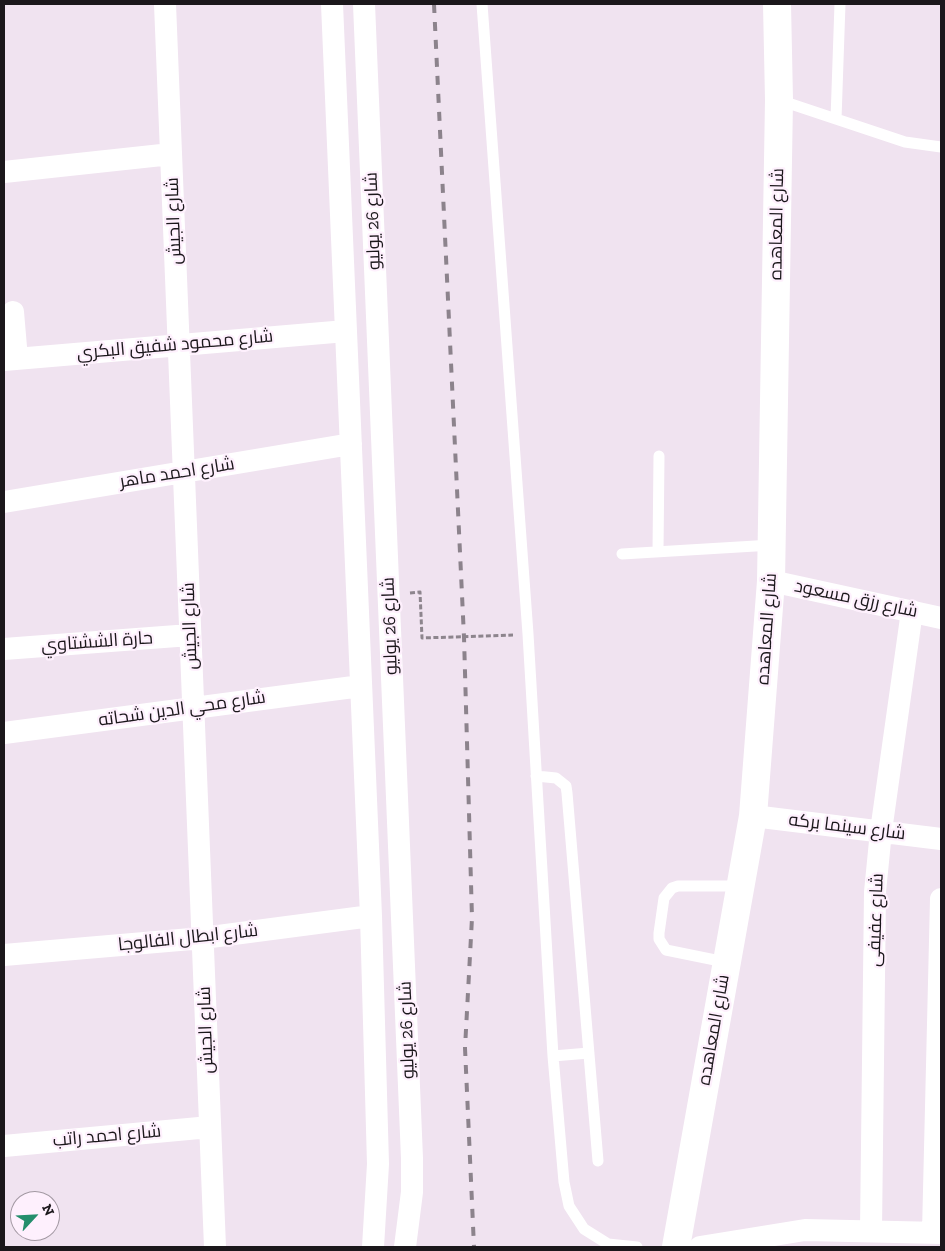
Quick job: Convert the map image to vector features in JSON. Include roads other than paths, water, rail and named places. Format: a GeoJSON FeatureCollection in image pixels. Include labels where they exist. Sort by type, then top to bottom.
{"type":"FeatureCollection","features":[{"type":"Feature","properties":{"kind":"main road","name":"شارع المعاهده"},"geometry":{"type":"LineString","coordinates":[[676,1247],[753,816],[771,581],[779,100],[777,4]]}},
{"type":"Feature","properties":{"kind":"street","name":"شارع الجيش"},"geometry":{"type":"LineString","coordinates":[[165,4],[215,1247]]}},
{"type":"Feature","properties":{"kind":"street","name":"شارع 26 يوليو"},"geometry":{"type":"LineString","coordinates":[[332,4],[371,916],[378,1164],[373,1247]]}},
{"type":"Feature","properties":{"kind":"street","name":"شارع 26 يوليو"},"geometry":{"type":"LineString","coordinates":[[364,4],[412,1158],[412,1192],[405,1247]]}},
{"type":"Feature","properties":{"kind":"street"},"geometry":{"type":"LineString","coordinates":[[4,172],[171,154]]}},
{"type":"Feature","properties":{"kind":"street"},"geometry":{"type":"LineString","coordinates":[[10,360],[13,312]]}},
{"type":"Feature","properties":{"kind":"street","name":"شارع محمود شفيق البكري"},"geometry":{"type":"LineString","coordinates":[[10,360],[179,344],[346,332]]}},
{"type":"Feature","properties":{"kind":"street","name":"شارع احمد ماهر"},"geometry":{"type":"LineString","coordinates":[[4,502],[351,444]]}},
{"type":"Feature","properties":{"kind":"street","name":"شارع رزق مسعود"},"geometry":{"type":"LineString","coordinates":[[771,581],[941,618]]}},
{"type":"Feature","properties":{"kind":"street","name":"شارع عفيفى"},"geometry":{"type":"LineString","coordinates":[[871,1230],[875,892],[881,831],[912,611]]}},
{"type":"Feature","properties":{"kind":"street","name":"حارة الششتاوي"},"geometry":{"type":"LineString","coordinates":[[4,650],[190,635]]}},
{"type":"Feature","properties":{"kind":"street","name":"شارع محي الدين شحاته"},"geometry":{"type":"LineString","coordinates":[[4,733],[193,706],[361,686]]}},
{"type":"Feature","properties":{"kind":"street","name":"شارع سينما بركه"},"geometry":{"type":"LineString","coordinates":[[753,816],[941,840]]}},
{"type":"Feature","properties":{"kind":"street"},"geometry":{"type":"LineString","coordinates":[[700,1247],[805,1230],[937,1233],[941,899]]}},
{"type":"Feature","properties":{"kind":"street","name":"شارع ابطال الفالوجا"},"geometry":{"type":"LineString","coordinates":[[4,955],[203,938],[371,916]]}},
{"type":"Feature","properties":{"kind":"street","name":"شارع احمد راتب"},"geometry":{"type":"LineString","coordinates":[[4,1146],[210,1127]]}},
{"type":"Feature","properties":{"kind":"lane"},"geometry":{"type":"LineString","coordinates":[[482,4],[528,634],[553,1056],[564,1182],[569,1206],[584,1229],[595,1238],[608,1244],[637,1247]]}},
{"type":"Feature","properties":{"kind":"lane"},"geometry":{"type":"LineString","coordinates":[[836,119],[840,4]]}},
{"type":"Feature","properties":{"kind":"lane"},"geometry":{"type":"LineString","coordinates":[[779,100],[911,144],[941,147]]}},
{"type":"Feature","properties":{"kind":"lane"},"geometry":{"type":"LineString","coordinates":[[658,551],[659,456]]}},
{"type":"Feature","properties":{"kind":"lane"},"geometry":{"type":"LineString","coordinates":[[622,554],[772,545]]}},
{"type":"Feature","properties":{"kind":"lane"},"geometry":{"type":"LineString","coordinates":[[536,776],[556,778],[566,786],[598,1161]]}},
{"type":"Feature","properties":{"kind":"lane"},"geometry":{"type":"LineString","coordinates":[[726,962],[666,950],[659,939],[664,898],[672,888],[678,886],[739,886]]}},
{"type":"Feature","properties":{"kind":"lane"},"geometry":{"type":"LineString","coordinates":[[553,1056],[589,1053]]}},
{"type":"Feature","properties":{"kind":"railway"},"geometry":{"type":"LineString","coordinates":[[434,4],[464,637],[472,918],[465,1048],[474,1247]]}}]}
